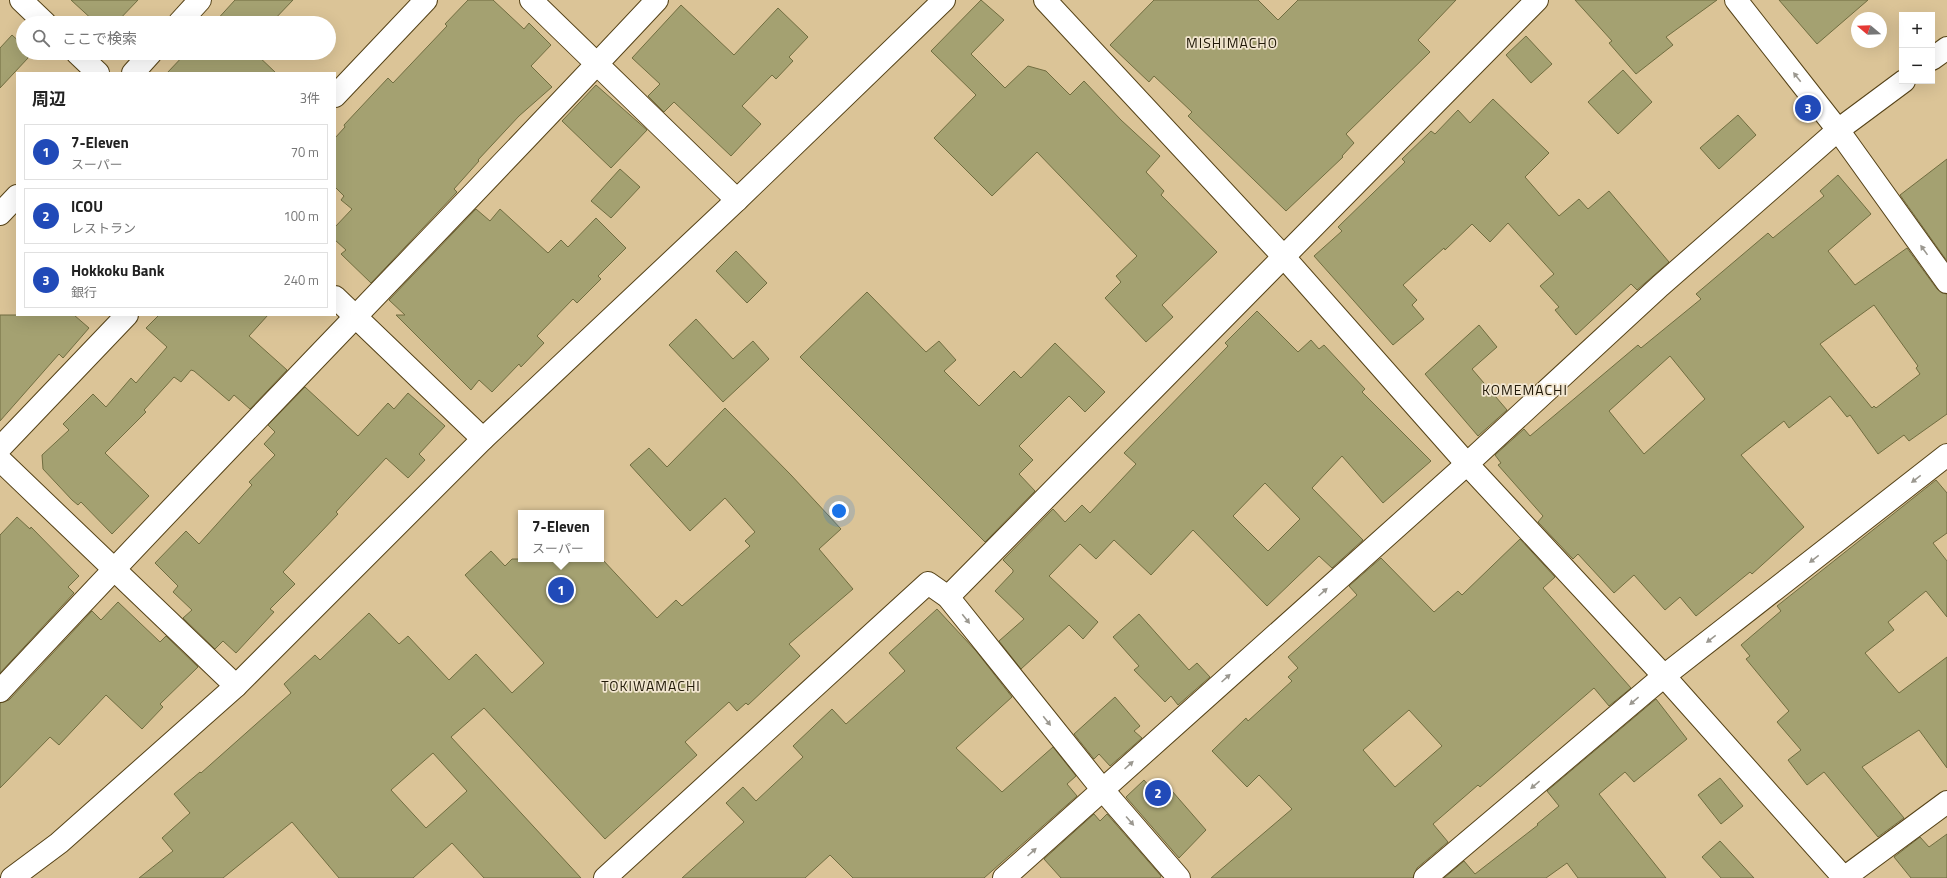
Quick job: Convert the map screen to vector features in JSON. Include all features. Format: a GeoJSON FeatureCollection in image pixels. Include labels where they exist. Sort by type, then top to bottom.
{"type":"FeatureCollection","features":[{"type":"Feature","properties":{"kind":"street"},"geometry":{"type":"LineString","coordinates":[[20,0],[37,16]]}},
{"type":"Feature","properties":{"kind":"street"},"geometry":{"type":"LineString","coordinates":[[185,16],[200,0]]}},
{"type":"Feature","properties":{"kind":"street"},"geometry":{"type":"LineString","coordinates":[[336,95],[426,0]]}},
{"type":"Feature","properties":{"kind":"street"},"geometry":{"type":"LineString","coordinates":[[530,0],[737,200]]}},
{"type":"Feature","properties":{"kind":"street"},"geometry":{"type":"LineString","coordinates":[[0,691],[113,569],[357,318],[657,0]]}},
{"type":"Feature","properties":{"kind":"street"},"geometry":{"type":"LineString","coordinates":[[21,876],[236,686],[483,439],[737,200],[944,0]]}},
{"type":"Feature","properties":{"kind":"street"},"geometry":{"type":"LineString","coordinates":[[1045,0],[1283,256],[1467,464],[1664,676],[1844,878],[1947,802]]}},
{"type":"Feature","properties":{"kind":"street"},"geometry":{"type":"LineString","coordinates":[[948,596],[1537,0]]}},
{"type":"Feature","properties":{"kind":"street"},"geometry":{"type":"LineString","coordinates":[[1736,0],[1838,130],[1947,282]]}},
{"type":"Feature","properties":{"kind":"street"},"geometry":{"type":"LineString","coordinates":[[1935,57],[1947,48]]}},
{"type":"Feature","properties":{"kind":"street"},"geometry":{"type":"LineString","coordinates":[[84,60],[97,72]]}},
{"type":"Feature","properties":{"kind":"street"},"geometry":{"type":"LineString","coordinates":[[134,72],[145,60]]}},
{"type":"Feature","properties":{"kind":"street"},"geometry":{"type":"LineString","coordinates":[[1004,878],[1467,464],[1660,286],[1838,130],[1900,84]]}},
{"type":"Feature","properties":{"kind":"street"},"geometry":{"type":"LineString","coordinates":[[0,214],[16,197]]}},
{"type":"Feature","properties":{"kind":"street"},"geometry":{"type":"LineString","coordinates":[[336,298],[483,439]]}},
{"type":"Feature","properties":{"kind":"street"},"geometry":{"type":"LineString","coordinates":[[0,448],[126,316]]}},
{"type":"Feature","properties":{"kind":"street"},"geometry":{"type":"LineString","coordinates":[[1425,878],[1664,676],[1947,455]]}},
{"type":"Feature","properties":{"kind":"street"},"geometry":{"type":"LineString","coordinates":[[0,460],[236,686]]}},
{"type":"Feature","properties":{"kind":"street"},"geometry":{"type":"LineString","coordinates":[[605,878],[928,584],[948,596],[1102,789],[1179,878]]}},
{"type":"Feature","properties":{"kind":"building"},"geometry":{"type":"Polygon","coordinates":[[[71,0],[138,0],[123,16],[88,16],[71,0]]]}},
{"type":"Feature","properties":{"kind":"building"},"geometry":{"type":"Polygon","coordinates":[[[235,0],[293,0],[278,16],[220,16],[235,0]]]}},
{"type":"Feature","properties":{"kind":"building"},"geometry":{"type":"Polygon","coordinates":[[[468,0],[493,0],[524,29],[529,23],[551,45],[531,66],[552,87],[519,116],[478,160],[479,161],[454,189],[457,192],[371,283],[341,254],[346,250],[336,241],[336,226],[352,209],[341,200],[344,196],[336,188],[336,137],[345,127],[344,125],[388,78],[393,83],[447,26],[445,24],[468,0]]]}},
{"type":"Feature","properties":{"kind":"building"},"geometry":{"type":"Polygon","coordinates":[[[981,0],[1004,20],[971,54],[1005,88],[1028,66],[1046,71],[1070,95],[1084,81],[1121,120],[1160,156],[1146,172],[1164,191],[1161,195],[1217,252],[1162,305],[1173,317],[1146,342],[1105,298],[1121,282],[1116,276],[1137,256],[1037,152],[992,196],[934,138],[976,95],[931,51],[981,0]]]}},
{"type":"Feature","properties":{"kind":"building"},"geometry":{"type":"Polygon","coordinates":[[[1154,0],[1258,0],[1278,20],[1298,0],[1456,0],[1418,40],[1430,52],[1346,134],[1354,143],[1342,156],[1343,157],[1286,211],[1188,116],[1192,112],[1154,76],[1149,82],[1110,45],[1154,0]]]}},
{"type":"Feature","properties":{"kind":"building"},"geometry":{"type":"Polygon","coordinates":[[[1575,0],[1717,0],[1666,37],[1673,45],[1636,74],[1609,43],[1612,41],[1575,0]]]}},
{"type":"Feature","properties":{"kind":"building"},"geometry":{"type":"Polygon","coordinates":[[[1779,0],[1868,0],[1854,12],[1851,12],[1851,15],[1817,44],[1779,0]]]}},
{"type":"Feature","properties":{"kind":"building"},"geometry":{"type":"Polygon","coordinates":[[[681,5],[734,55],[778,8],[808,37],[789,57],[793,61],[776,79],[772,75],[742,106],[761,124],[731,156],[674,102],[664,112],[648,96],[660,84],[632,58],[681,5]]]}},
{"type":"Feature","properties":{"kind":"building"},"geometry":{"type":"Polygon","coordinates":[[[12,35],[16,39],[16,60],[26,60],[0,88],[0,48],[12,35]]]}},
{"type":"Feature","properties":{"kind":"building"},"geometry":{"type":"Polygon","coordinates":[[[1526,36],[1552,64],[1531,83],[1506,55],[1526,36]]]}},
{"type":"Feature","properties":{"kind":"building"},"geometry":{"type":"Polygon","coordinates":[[[179,60],[262,60],[275,72],[168,72],[179,60]]]}},
{"type":"Feature","properties":{"kind":"building"},"geometry":{"type":"Polygon","coordinates":[[[1623,70],[1652,102],[1618,134],[1588,102],[1623,70]]]}},
{"type":"Feature","properties":{"kind":"building"},"geometry":{"type":"Polygon","coordinates":[[[596,85],[647,130],[611,168],[562,121],[596,85]]]}},
{"type":"Feature","properties":{"kind":"building"},"geometry":{"type":"Polygon","coordinates":[[[1493,99],[1549,153],[1525,177],[1559,216],[1579,199],[1588,209],[1609,191],[1669,262],[1637,290],[1631,284],[1576,335],[1555,310],[1559,307],[1540,286],[1554,274],[1508,223],[1490,242],[1472,224],[1445,250],[1444,248],[1403,285],[1417,300],[1412,305],[1424,319],[1393,345],[1314,256],[1342,231],[1338,227],[1405,162],[1402,159],[1431,131],[1435,134],[1458,110],[1470,123],[1493,99]]]}},
{"type":"Feature","properties":{"kind":"building"},"geometry":{"type":"Polygon","coordinates":[[[1738,115],[1756,135],[1719,169],[1700,148],[1738,115]]]}},
{"type":"Feature","properties":{"kind":"building"},"geometry":{"type":"Polygon","coordinates":[[[1947,159],[1947,261],[1900,195],[1947,159]]]}},
{"type":"Feature","properties":{"kind":"building"},"geometry":{"type":"Polygon","coordinates":[[[620,169],[640,187],[611,218],[591,201],[620,169]]]}},
{"type":"Feature","properties":{"kind":"building"},"geometry":{"type":"Polygon","coordinates":[[[1838,175],[1871,214],[1828,251],[1855,285],[1907,248],[1937,289],[1942,293],[1947,294],[1947,414],[1909,441],[1904,435],[1878,454],[1850,415],[1847,417],[1830,396],[1789,428],[1784,421],[1741,455],[1804,527],[1752,574],[1750,572],[1696,616],[1680,597],[1665,610],[1634,575],[1614,593],[1578,554],[1573,559],[1538,522],[1543,516],[1498,465],[1501,463],[1495,455],[1524,429],[1530,436],[1638,345],[1641,348],[1701,299],[1696,294],[1768,233],[1773,238],[1824,196],[1820,191],[1838,175]],[[1874,305],[1820,344],[1872,408],[1874,406],[1876,408],[1920,374],[1916,368],[1918,366],[1874,305]],[[1670,356],[1609,411],[1644,454],[1705,399],[1670,356]]]}},
{"type":"Feature","properties":{"kind":"building"},"geometry":{"type":"Polygon","coordinates":[[[476,209],[490,221],[500,209],[548,253],[561,240],[568,247],[596,218],[626,248],[598,276],[601,279],[577,303],[573,299],[537,336],[544,343],[521,367],[519,364],[492,392],[479,380],[471,390],[396,315],[405,315],[389,300],[476,209]]]}},
{"type":"Feature","properties":{"kind":"building"},"geometry":{"type":"Polygon","coordinates":[[[736,251],[767,283],[747,303],[716,271],[736,251]]]}},
{"type":"Feature","properties":{"kind":"building"},"geometry":{"type":"Polygon","coordinates":[[[867,292],[926,352],[939,341],[956,360],[944,371],[979,406],[1014,371],[1021,378],[1055,343],[1105,392],[1085,412],[1069,396],[1019,446],[1033,460],[1019,474],[1035,491],[985,542],[800,357],[867,292]]]}},
{"type":"Feature","properties":{"kind":"building"},"geometry":{"type":"Polygon","coordinates":[[[1257,311],[1298,352],[1311,340],[1319,349],[1324,345],[1365,389],[1362,392],[1431,461],[1383,503],[1342,456],[1312,488],[1363,540],[1332,568],[1319,556],[1267,606],[1193,530],[1151,575],[1114,540],[1096,559],[1080,544],[1049,576],[1098,622],[1083,639],[1069,625],[1021,669],[999,641],[1024,619],[995,591],[1013,572],[1013,570],[1003,560],[1053,509],[1065,522],[1082,505],[1090,513],[1136,464],[1124,453],[1228,346],[1225,343],[1257,311]],[[1265,483],[1233,516],[1268,551],[1300,519],[1265,483]]]}},
{"type":"Feature","properties":{"kind":"building"},"geometry":{"type":"Polygon","coordinates":[[[0,315],[75,316],[89,328],[63,358],[59,354],[0,421],[0,315]]]}},
{"type":"Feature","properties":{"kind":"building"},"geometry":{"type":"Polygon","coordinates":[[[158,316],[267,316],[249,336],[287,370],[250,409],[234,395],[229,401],[194,371],[191,370],[181,382],[174,377],[144,410],[146,412],[105,453],[149,496],[112,534],[81,502],[78,505],[72,500],[43,469],[42,455],[69,430],[63,424],[93,394],[106,407],[131,378],[136,383],[167,347],[146,328],[158,316]]]}},
{"type":"Feature","properties":{"kind":"building"},"geometry":{"type":"Polygon","coordinates":[[[696,319],[733,359],[753,341],[769,359],[723,402],[669,345],[696,319]]]}},
{"type":"Feature","properties":{"kind":"building"},"geometry":{"type":"Polygon","coordinates":[[[1479,325],[1497,347],[1472,369],[1507,410],[1478,436],[1425,374],[1479,325]]]}},
{"type":"Feature","properties":{"kind":"building"},"geometry":{"type":"Polygon","coordinates":[[[305,387],[358,436],[388,403],[394,409],[408,393],[445,426],[419,454],[425,460],[408,478],[386,458],[336,512],[338,514],[283,572],[295,584],[270,609],[274,612],[236,653],[223,641],[215,649],[183,618],[192,610],[173,592],[178,586],[155,563],[186,531],[199,544],[252,485],[249,482],[275,455],[264,444],[275,432],[268,425],[305,387]]]}},
{"type":"Feature","properties":{"kind":"building"},"geometry":{"type":"Polygon","coordinates":[[[725,408],[791,475],[841,529],[819,549],[853,589],[789,644],[800,656],[748,705],[746,703],[737,711],[729,702],[685,742],[697,755],[605,839],[484,708],[451,737],[581,878],[484,878],[452,843],[413,878],[339,878],[292,822],[223,878],[139,878],[173,851],[162,838],[190,813],[174,794],[200,772],[201,773],[291,693],[284,684],[315,655],[320,660],[369,613],[399,644],[408,636],[449,680],[476,654],[512,693],[544,663],[465,575],[491,551],[505,566],[512,559],[518,559],[518,562],[604,561],[657,618],[676,600],[682,606],[750,546],[745,541],[755,532],[725,498],[690,531],[630,465],[649,448],[667,467],[725,408]],[[433,753],[391,790],[426,828],[467,791],[433,753]]]}},
{"type":"Feature","properties":{"kind":"building"},"geometry":{"type":"Polygon","coordinates":[[[1936,480],[1947,493],[1947,533],[1933,543],[1947,561],[1947,617],[1926,591],[1888,622],[1894,630],[1865,653],[1899,693],[1947,657],[1947,768],[1919,730],[1862,767],[1904,818],[1878,837],[1824,772],[1807,785],[1788,760],[1801,750],[1777,722],[1789,711],[1746,659],[1750,656],[1741,645],[1781,611],[1777,606],[1936,480]]]}},
{"type":"Feature","properties":{"kind":"building"},"geometry":{"type":"Polygon","coordinates":[[[17,517],[30,529],[31,527],[79,576],[68,587],[74,593],[0,673],[0,535],[17,517]]]}},
{"type":"Feature","properties":{"kind":"building"},"geometry":{"type":"Polygon","coordinates":[[[1520,539],[1555,577],[1543,588],[1631,688],[1609,706],[1594,688],[1480,787],[1478,785],[1433,824],[1448,842],[1417,868],[1413,878],[1211,878],[1292,809],[1259,775],[1247,787],[1212,751],[1246,718],[1248,721],[1292,681],[1288,677],[1298,668],[1288,657],[1357,595],[1349,586],[1381,558],[1434,612],[1458,591],[1462,595],[1520,539]],[[1409,710],[1363,750],[1395,787],[1442,746],[1409,710]]]}},
{"type":"Feature","properties":{"kind":"building"},"geometry":{"type":"Polygon","coordinates":[[[118,602],[160,642],[166,636],[198,667],[160,704],[163,707],[142,729],[106,695],[59,745],[50,737],[0,788],[0,703],[9,700],[92,611],[101,620],[118,602]]]}},
{"type":"Feature","properties":{"kind":"building"},"geometry":{"type":"Polygon","coordinates":[[[937,609],[976,651],[1012,697],[956,748],[1002,792],[1053,747],[1076,776],[1067,784],[1077,796],[984,878],[853,878],[830,855],[805,878],[682,878],[744,822],[726,803],[743,787],[756,801],[803,757],[793,746],[832,709],[846,724],[905,671],[889,653],[937,609]]]}},
{"type":"Feature","properties":{"kind":"building"},"geometry":{"type":"Polygon","coordinates":[[[1139,614],[1189,670],[1197,663],[1210,677],[1178,705],[1171,696],[1165,702],[1134,670],[1139,666],[1113,637],[1139,614]]]}},
{"type":"Feature","properties":{"kind":"building"},"geometry":{"type":"Polygon","coordinates":[[[1115,697],[1140,726],[1134,731],[1142,738],[1110,766],[1099,754],[1094,759],[1074,734],[1115,697]]]}},
{"type":"Feature","properties":{"kind":"building"},"geometry":{"type":"Polygon","coordinates":[[[1656,699],[1687,739],[1634,782],[1625,772],[1599,794],[1666,878],[1578,878],[1567,863],[1546,878],[1444,878],[1464,861],[1475,874],[1538,825],[1537,824],[1559,806],[1547,791],[1656,699]]]}},
{"type":"Feature","properties":{"kind":"building"},"geometry":{"type":"Polygon","coordinates":[[[1720,778],[1743,806],[1721,824],[1698,795],[1720,778]]]}},
{"type":"Feature","properties":{"kind":"building"},"geometry":{"type":"Polygon","coordinates":[[[1144,780],[1161,800],[1172,791],[1206,830],[1179,858],[1126,797],[1144,780]]]}},
{"type":"Feature","properties":{"kind":"building"},"geometry":{"type":"Polygon","coordinates":[[[1094,814],[1100,821],[1107,814],[1161,876],[1160,878],[1061,878],[1044,859],[1094,814]]]}},
{"type":"Feature","properties":{"kind":"building"},"geometry":{"type":"Polygon","coordinates":[[[1947,834],[1947,878],[1911,878],[1894,857],[1920,837],[1929,847],[1947,834]]]}},
{"type":"Feature","properties":{"kind":"building"},"geometry":{"type":"Polygon","coordinates":[[[1720,841],[1754,878],[1721,878],[1702,857],[1720,841]]]}},
{"type":"Feature","properties":{"kind":"place","name":"Hokkoku Bank"},"geometry":{"type":"Point","coordinates":[1808,108]}},
{"type":"Feature","properties":{"kind":"place","name":"7-Eleven"},"geometry":{"type":"Point","coordinates":[561,590]}},
{"type":"Feature","properties":{"kind":"place","name":"ICOU"},"geometry":{"type":"Point","coordinates":[1158,793]}},
{"type":"Feature","properties":{"kind":"district","name":"MISHIMACHO"},"geometry":{"type":"Point","coordinates":[1232,42]}},
{"type":"Feature","properties":{"kind":"district","name":"KOMEMACHI"},"geometry":{"type":"Point","coordinates":[1525,389]}},
{"type":"Feature","properties":{"kind":"district","name":"TOKIWAMACHI"},"geometry":{"type":"Point","coordinates":[651,685]}}]}
